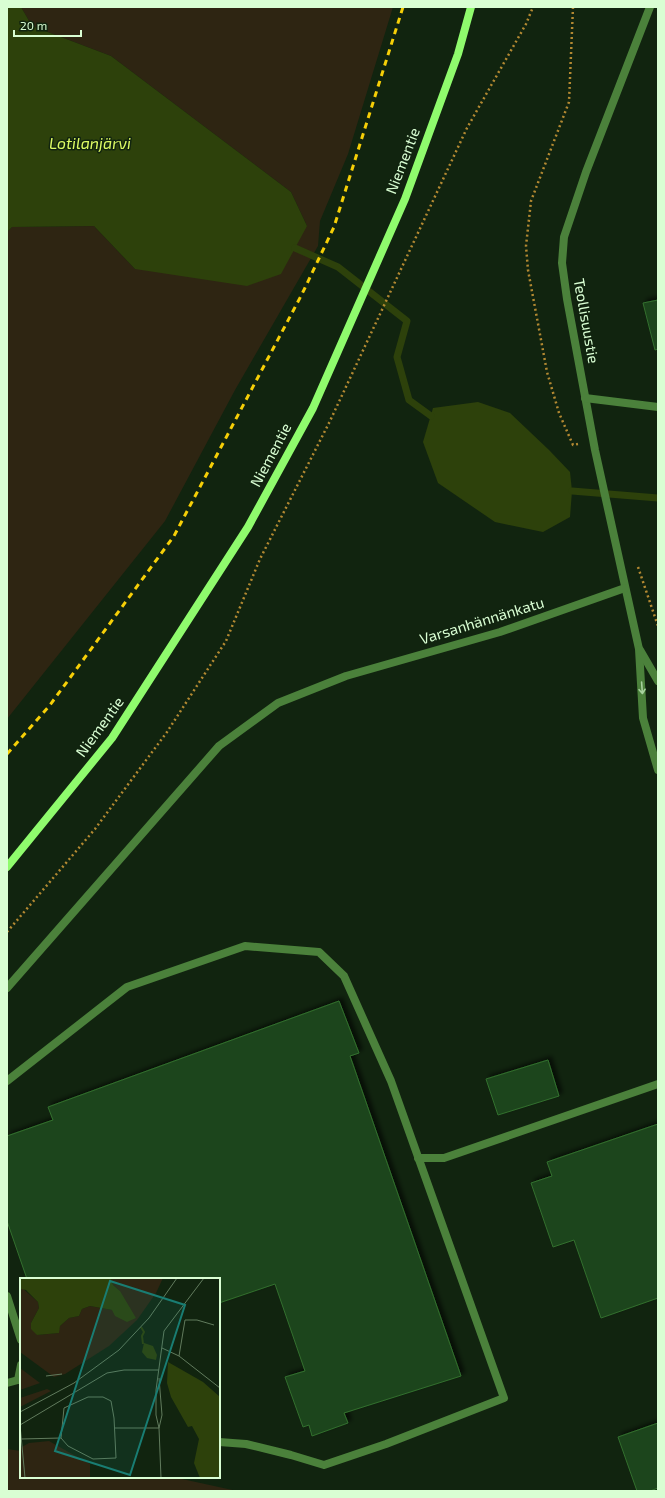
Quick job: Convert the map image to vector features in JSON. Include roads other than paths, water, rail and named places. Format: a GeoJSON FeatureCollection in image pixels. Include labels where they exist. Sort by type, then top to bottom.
{"type":"FeatureCollection","features":[{"type":"Feature","properties":{"kind":"main road","name":"Niementie"},"geometry":{"type":"LineString","coordinates":[[7,867],[112,738],[248,527],[313,408],[404,199],[458,54],[471,7]]}},
{"type":"Feature","properties":{"kind":"lane","name":"Teollisuustie"},"geometry":{"type":"LineString","coordinates":[[650,7],[586,172],[564,237],[562,263],[567,299],[595,450],[639,649],[644,718],[658,770]]}},
{"type":"Feature","properties":{"kind":"lane"},"geometry":{"type":"LineString","coordinates":[[585,398],[658,407]]}},
{"type":"Feature","properties":{"kind":"lane","name":"Varsanhännänkatu"},"geometry":{"type":"LineString","coordinates":[[7,988],[219,746],[278,702],[346,676],[500,632],[625,588]]}},
{"type":"Feature","properties":{"kind":"lane","name":"Teollisuustie"},"geometry":{"type":"LineString","coordinates":[[639,649],[658,681]]}},
{"type":"Feature","properties":{"kind":"lane"},"geometry":{"type":"LineString","coordinates":[[7,1081],[127,987],[245,946],[319,952],[344,976],[391,1081],[504,1398],[386,1444],[324,1465],[246,1444],[220,1442]]}},
{"type":"Feature","properties":{"kind":"lane"},"geometry":{"type":"LineString","coordinates":[[418,1158],[444,1158],[658,1084]]}},
{"type":"Feature","properties":{"kind":"lane"},"geometry":{"type":"LineString","coordinates":[[7,1296],[20,1337]]}},
{"type":"Feature","properties":{"kind":"lane"},"geometry":{"type":"LineString","coordinates":[[7,1383],[19,1381]]}},
{"type":"Feature","properties":{"kind":"water","name":"Lotilanjärvi"},"geometry":{"type":"Polygon","coordinates":[[[7,7],[21,7],[32,26],[111,56],[291,192],[307,226],[281,274],[247,286],[135,269],[94,226],[12,227],[7,232],[7,7]]]}},
{"type":"Feature","properties":{"kind":"water"},"geometry":{"type":"Polygon","coordinates":[[[478,402],[510,413],[570,472],[572,491],[570,517],[543,532],[495,522],[438,483],[423,442],[433,408],[478,402]]]}},
{"type":"Feature","properties":{"kind":"waterway"},"geometry":{"type":"LineString","coordinates":[[295,248],[338,267],[407,321],[397,357],[409,400],[431,416]]}},
{"type":"Feature","properties":{"kind":"waterway"},"geometry":{"type":"LineString","coordinates":[[572,491],[658,498]]}},
{"type":"Feature","properties":{"kind":"railway"},"geometry":{"type":"LineString","coordinates":[[7,754],[50,705],[174,536],[302,294],[334,227],[403,7]]}}]}
